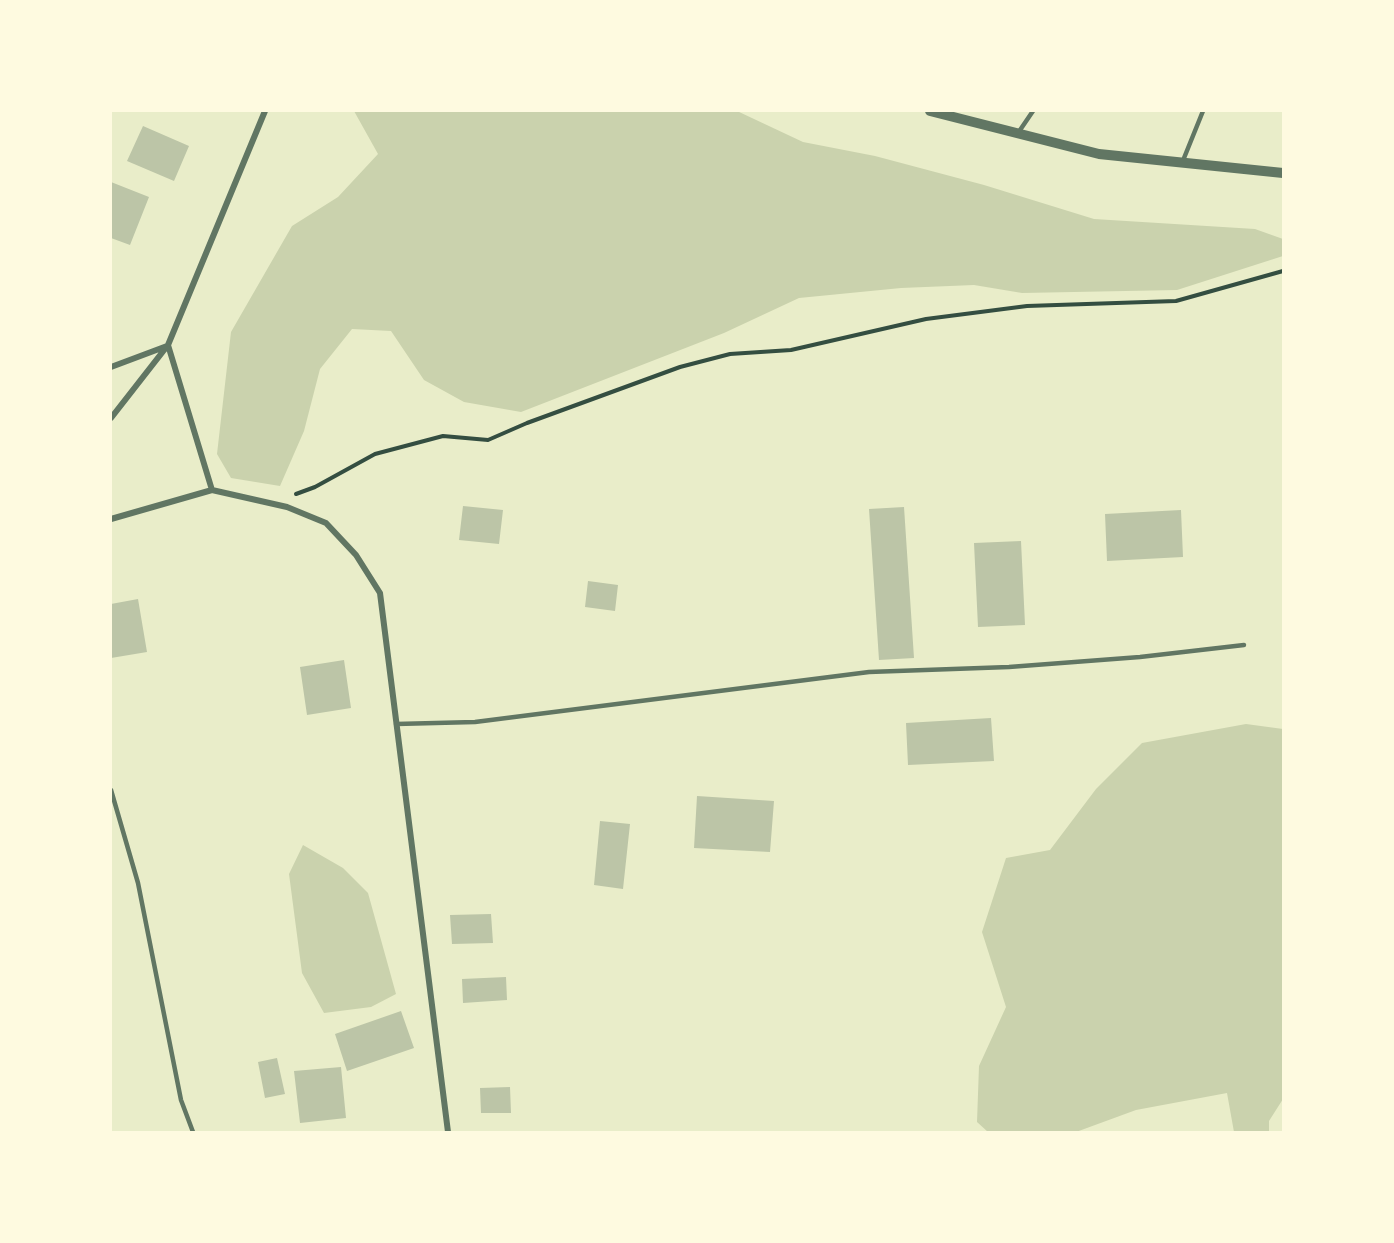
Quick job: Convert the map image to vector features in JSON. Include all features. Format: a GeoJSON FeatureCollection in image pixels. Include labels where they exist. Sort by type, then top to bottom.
{"type":"FeatureCollection","features":[{"type":"Feature","properties":{"kind":"street"},"geometry":{"type":"LineString","coordinates":[[111,418],[168,345],[265,111]]}},
{"type":"Feature","properties":{"kind":"street"},"geometry":{"type":"LineString","coordinates":[[930,111],[1099,154],[1283,173]]}},
{"type":"Feature","properties":{"kind":"street"},"geometry":{"type":"LineString","coordinates":[[111,367],[168,345]]}},
{"type":"Feature","properties":{"kind":"street"},"geometry":{"type":"LineString","coordinates":[[168,345],[212,490]]}},
{"type":"Feature","properties":{"kind":"street"},"geometry":{"type":"LineString","coordinates":[[111,519],[212,490],[287,507],[326,524],[356,555],[380,593],[448,1132]]}},
{"type":"Feature","properties":{"kind":"lane"},"geometry":{"type":"LineString","coordinates":[[1018,133],[1034,111]]}},
{"type":"Feature","properties":{"kind":"lane"},"geometry":{"type":"LineString","coordinates":[[1182,163],[1203,111]]}},
{"type":"Feature","properties":{"kind":"lane"},"geometry":{"type":"LineString","coordinates":[[396,724],[475,722],[869,672],[1009,667],[1140,657],[1245,645]]}},
{"type":"Feature","properties":{"kind":"lane"},"geometry":{"type":"LineString","coordinates":[[111,790],[138,883],[182,1100],[193,1132]]}},
{"type":"Feature","properties":{"kind":"path"},"geometry":{"type":"LineString","coordinates":[[270,503],[315,487],[375,454],[443,436],[488,440],[527,423],[680,367],[730,354],[791,350],[926,319],[1027,306],[1176,301],[1283,271]]}},
{"type":"Feature","properties":{"kind":"green space"},"geometry":{"type":"Polygon","coordinates":[[[354,111],[737,111],[803,142],[875,156],[984,185],[1094,219],[1255,229],[1283,239],[1283,256],[1177,290],[1022,293],[974,285],[901,288],[799,298],[724,333],[521,412],[464,402],[424,380],[391,331],[352,329],[320,369],[304,431],[280,486],[231,478],[217,454],[231,332],[292,226],[338,197],[378,154],[354,111]]]}},
{"type":"Feature","properties":{"kind":"green space"},"geometry":{"type":"Polygon","coordinates":[[[1246,724],[1283,729],[1283,1099],[1269,1121],[1269,1132],[1234,1132],[1227,1093],[1136,1110],[1076,1132],[988,1132],[977,1122],[979,1066],[1006,1007],[982,932],[1006,858],[1050,850],[1096,789],[1142,743],[1246,724]]]}},
{"type":"Feature","properties":{"kind":"green space"},"geometry":{"type":"Polygon","coordinates":[[[303,845],[343,868],[368,893],[396,994],[371,1007],[324,1013],[302,973],[289,874],[303,845]]]}},
{"type":"Feature","properties":{"kind":"building"},"geometry":{"type":"Polygon","coordinates":[[[143,126],[189,146],[174,181],[127,161],[143,126]]]}},
{"type":"Feature","properties":{"kind":"building"},"geometry":{"type":"Polygon","coordinates":[[[111,182],[149,197],[130,245],[111,238],[111,182]]]}},
{"type":"Feature","properties":{"kind":"building"},"geometry":{"type":"Polygon","coordinates":[[[463,506],[503,510],[499,544],[459,540],[463,506]]]}},
{"type":"Feature","properties":{"kind":"building"},"geometry":{"type":"Polygon","coordinates":[[[904,507],[914,658],[879,660],[869,509],[904,507]]]}},
{"type":"Feature","properties":{"kind":"building"},"geometry":{"type":"Polygon","coordinates":[[[1181,510],[1183,557],[1107,561],[1105,514],[1181,510]]]}},
{"type":"Feature","properties":{"kind":"building"},"geometry":{"type":"Polygon","coordinates":[[[1021,541],[1025,625],[978,627],[974,543],[1021,541]]]}},
{"type":"Feature","properties":{"kind":"building"},"geometry":{"type":"Polygon","coordinates":[[[588,581],[618,585],[615,611],[585,607],[588,581]]]}},
{"type":"Feature","properties":{"kind":"building"},"geometry":{"type":"Polygon","coordinates":[[[138,599],[147,652],[111,658],[111,604],[138,599]]]}},
{"type":"Feature","properties":{"kind":"building"},"geometry":{"type":"Polygon","coordinates":[[[344,660],[351,708],[307,715],[300,667],[344,660]]]}},
{"type":"Feature","properties":{"kind":"building"},"geometry":{"type":"Polygon","coordinates":[[[991,718],[994,761],[908,765],[906,723],[991,718]]]}},
{"type":"Feature","properties":{"kind":"building"},"geometry":{"type":"Polygon","coordinates":[[[697,796],[774,801],[770,852],[694,848],[697,796]]]}},
{"type":"Feature","properties":{"kind":"building"},"geometry":{"type":"Polygon","coordinates":[[[600,821],[630,824],[623,889],[594,885],[600,821]]]}},
{"type":"Feature","properties":{"kind":"building"},"geometry":{"type":"Polygon","coordinates":[[[491,914],[493,943],[452,944],[450,915],[491,914]]]}},
{"type":"Feature","properties":{"kind":"building"},"geometry":{"type":"Polygon","coordinates":[[[506,977],[507,1000],[463,1003],[462,979],[506,977]]]}},
{"type":"Feature","properties":{"kind":"building"},"geometry":{"type":"Polygon","coordinates":[[[401,1011],[414,1048],[347,1071],[335,1034],[401,1011]]]}},
{"type":"Feature","properties":{"kind":"building"},"geometry":{"type":"Polygon","coordinates":[[[277,1058],[285,1094],[265,1098],[258,1062],[277,1058]]]}},
{"type":"Feature","properties":{"kind":"building"},"geometry":{"type":"Polygon","coordinates":[[[341,1067],[346,1118],[300,1123],[294,1071],[341,1067]]]}},
{"type":"Feature","properties":{"kind":"building"},"geometry":{"type":"Polygon","coordinates":[[[510,1087],[511,1113],[481,1113],[480,1088],[510,1087]]]}}]}
